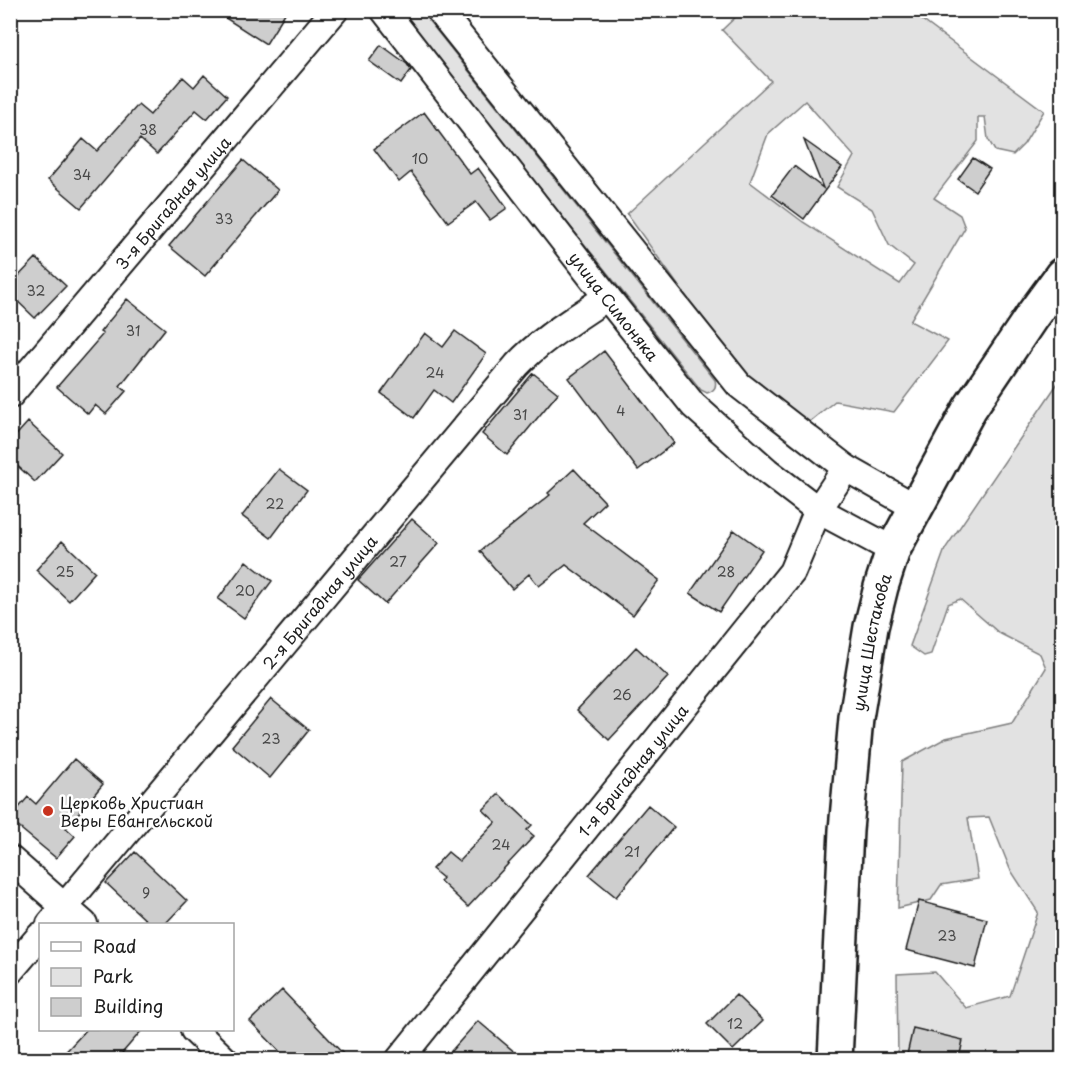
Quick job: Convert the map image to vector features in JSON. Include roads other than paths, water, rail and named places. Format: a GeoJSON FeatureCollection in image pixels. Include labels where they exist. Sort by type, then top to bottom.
{"type":"FeatureCollection","features":[{"type":"Feature","properties":{"kind":"main road","name":"улица Шестакова"},"geometry":{"type":"LineString","coordinates":[[835,1059],[846,830],[856,718],[880,587],[893,550],[970,408],[1062,275]]}},
{"type":"Feature","properties":{"kind":"street","name":"3-я Бригадная улица"},"geometry":{"type":"LineString","coordinates":[[10,395],[335,10]]}},
{"type":"Feature","properties":{"kind":"street","name":"улица Симоняка"},"geometry":{"type":"LineString","coordinates":[[384,10],[693,405],[767,471],[818,510],[893,550]]}},
{"type":"Feature","properties":{"kind":"street"},"geometry":{"type":"LineString","coordinates":[[439,10],[740,385],[846,468],[915,507]]}},
{"type":"Feature","properties":{"kind":"street","name":"2-я Бригадная улица"},"geometry":{"type":"LineString","coordinates":[[58,916],[517,365],[540,344],[607,297]]}},
{"type":"Feature","properties":{"kind":"street","name":"1-я Бригадная улица"},"geometry":{"type":"LineString","coordinates":[[399,1059],[792,572],[818,510],[846,468]]}},
{"type":"Feature","properties":{"kind":"street"},"geometry":{"type":"LineString","coordinates":[[10,859],[58,916],[81,923]]}},
{"type":"Feature","properties":{"kind":"street"},"geometry":{"type":"LineString","coordinates":[[10,971],[39,937]]}},
{"type":"Feature","properties":{"kind":"street"},"geometry":{"type":"LineString","coordinates":[[196,1031],[225,1059]]}},
{"type":"Feature","properties":{"kind":"place","name":"Церковь Христиан Веры Евангельской"},"geometry":{"type":"Point","coordinates":[48,811]}}]}
